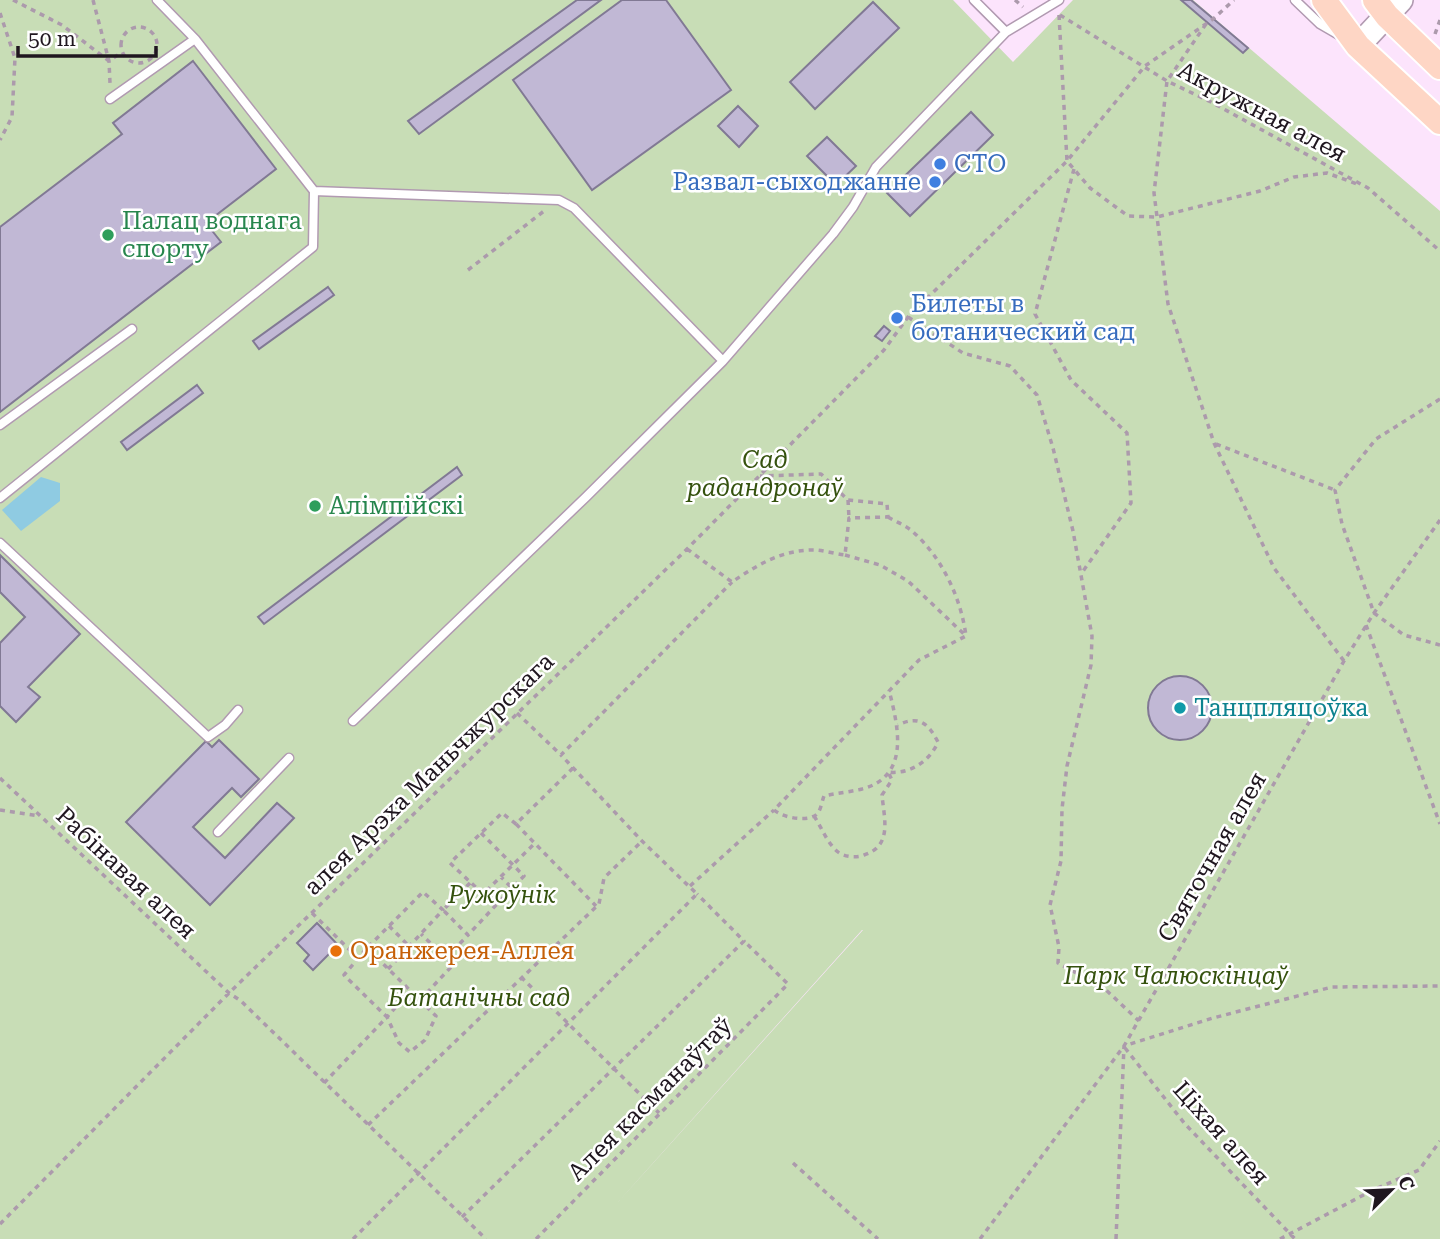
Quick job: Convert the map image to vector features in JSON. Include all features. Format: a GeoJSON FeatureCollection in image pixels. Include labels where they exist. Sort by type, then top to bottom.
{"type":"FeatureCollection","features":[{"type":"Feature","properties":{"kind":"main road"},"geometry":{"type":"LineString","coordinates":[[1324,0],[1358,46],[1440,122]]}},
{"type":"Feature","properties":{"kind":"main road"},"geometry":{"type":"LineString","coordinates":[[1358,46],[1388,5],[1440,67]]}},
{"type":"Feature","properties":{"kind":"lane"},"geometry":{"type":"LineString","coordinates":[[0,498],[313,247],[314,191],[195,39],[157,0]]}},
{"type":"Feature","properties":{"kind":"lane"},"geometry":{"type":"LineString","coordinates":[[974,0],[1006,32]]}},
{"type":"Feature","properties":{"kind":"lane"},"geometry":{"type":"LineString","coordinates":[[353,721],[586,497],[723,360],[833,234],[853,207],[876,167],[1006,32],[1059,0]]}},
{"type":"Feature","properties":{"kind":"lane"},"geometry":{"type":"LineString","coordinates":[[1295,0],[1320,24],[1358,46]]}},
{"type":"Feature","properties":{"kind":"lane"},"geometry":{"type":"LineString","coordinates":[[110,99],[195,39]]}},
{"type":"Feature","properties":{"kind":"lane"},"geometry":{"type":"LineString","coordinates":[[314,191],[559,200],[574,208],[723,360]]}},
{"type":"Feature","properties":{"kind":"lane"},"geometry":{"type":"LineString","coordinates":[[0,425],[132,329]]}},
{"type":"Feature","properties":{"kind":"lane"},"geometry":{"type":"LineString","coordinates":[[0,543],[208,737],[225,725],[238,710]]}},
{"type":"Feature","properties":{"kind":"lane"},"geometry":{"type":"LineString","coordinates":[[218,832],[289,758]]}},
{"type":"Feature","properties":{"kind":"path"},"geometry":{"type":"LineString","coordinates":[[13,0],[62,25],[109,61]]}},
{"type":"Feature","properties":{"kind":"path"},"geometry":{"type":"LineString","coordinates":[[93,0],[109,61],[110,99]]}},
{"type":"Feature","properties":{"kind":"path"},"geometry":{"type":"LineString","coordinates":[[1016,0],[1026,10]]}},
{"type":"Feature","properties":{"kind":"path"},"geometry":{"type":"LineString","coordinates":[[1234,0],[1207,23],[1167,81],[1154,193],[1168,303],[1214,443],[1274,568],[1344,661]]}},
{"type":"Feature","properties":{"kind":"path"},"geometry":{"type":"LineString","coordinates":[[0,13],[15,58],[12,117],[0,140]]}},
{"type":"Feature","properties":{"kind":"path","name":"Акружная алея"},"geometry":{"type":"LineString","coordinates":[[1066,161],[1059,15],[1167,81],[1211,102],[1368,188],[1440,251]]}},
{"type":"Feature","properties":{"kind":"path"},"geometry":{"type":"LineString","coordinates":[[1435,34],[1440,20]]}},
{"type":"Feature","properties":{"kind":"path","name":"алея Арэха Маньчжурскага"},"geometry":{"type":"LineString","coordinates":[[0,1224],[229,993],[760,476],[884,350],[908,317],[1066,161],[1145,66],[1207,23]]}},
{"type":"Feature","properties":{"kind":"path"},"geometry":{"type":"LineString","coordinates":[[135,27],[146,27],[155,34],[158,44],[155,54],[148,62],[138,64],[128,60],[122,52],[121,41],[126,32],[135,27]]}},
{"type":"Feature","properties":{"kind":"path"},"geometry":{"type":"LineString","coordinates":[[109,61],[122,52]]}},
{"type":"Feature","properties":{"kind":"path"},"geometry":{"type":"LineString","coordinates":[[1066,161],[1090,188],[1128,216],[1157,217],[1260,191],[1294,177],[1327,173],[1368,188]]}},
{"type":"Feature","properties":{"kind":"path"},"geometry":{"type":"LineString","coordinates":[[1074,169],[1035,314],[1071,380],[1127,433],[1131,503],[1081,574]]}},
{"type":"Feature","properties":{"kind":"path"},"geometry":{"type":"LineString","coordinates":[[468,270],[559,200]]}},
{"type":"Feature","properties":{"kind":"path"},"geometry":{"type":"LineString","coordinates":[[908,317],[963,353],[1010,366],[1037,395],[1053,448],[1093,636],[1091,665],[1067,766],[1062,809],[1061,861],[1050,905],[1059,947],[1058,963],[1104,988],[1139,1021]]}},
{"type":"Feature","properties":{"kind":"path"},"geometry":{"type":"LineString","coordinates":[[1335,490],[1376,439],[1440,399]]}},
{"type":"Feature","properties":{"kind":"path"},"geometry":{"type":"LineString","coordinates":[[1214,443],[1335,490]]}},
{"type":"Feature","properties":{"kind":"path"},"geometry":{"type":"LineString","coordinates":[[760,476],[821,474],[848,500],[887,504],[888,517]]}},
{"type":"Feature","properties":{"kind":"path"},"geometry":{"type":"LineString","coordinates":[[1335,490],[1342,524],[1374,613],[1404,635],[1440,645]]}},
{"type":"Feature","properties":{"kind":"path"},"geometry":{"type":"LineString","coordinates":[[845,555],[848,500]]}},
{"type":"Feature","properties":{"kind":"path"},"geometry":{"type":"LineString","coordinates":[[849,518],[888,517],[911,529],[932,552],[950,583],[963,612],[966,636]]}},
{"type":"Feature","properties":{"kind":"path","name":"Святочная алея"},"geometry":{"type":"LineString","coordinates":[[980,1239],[1124,1046],[1344,661],[1374,613],[1440,520]]}},
{"type":"Feature","properties":{"kind":"path"},"geometry":{"type":"LineString","coordinates":[[687,549],[732,582]]}},
{"type":"Feature","properties":{"kind":"path"},"geometry":{"type":"LineString","coordinates":[[561,755],[732,582],[765,560],[813,550],[845,555],[880,565],[908,581],[966,636]]}},
{"type":"Feature","properties":{"kind":"path"},"geometry":{"type":"LineString","coordinates":[[1367,625],[1440,824]]}},
{"type":"Feature","properties":{"kind":"path"},"geometry":{"type":"LineString","coordinates":[[690,887],[775,810],[919,660],[966,636]]}},
{"type":"Feature","properties":{"kind":"path"},"geometry":{"type":"LineString","coordinates":[[775,810],[779,815],[796,818],[814,816],[819,812],[824,796],[863,789],[883,779],[897,757],[898,725],[889,691]]}},
{"type":"Feature","properties":{"kind":"path"},"geometry":{"type":"LineString","coordinates":[[462,1217],[744,941],[517,713]]}},
{"type":"Feature","properties":{"kind":"path"},"geometry":{"type":"LineString","coordinates":[[887,772],[900,774],[915,766],[932,755],[938,742],[933,732],[921,722],[910,720],[898,725]]}},
{"type":"Feature","properties":{"kind":"path"},"geometry":{"type":"LineString","coordinates":[[516,824],[573,768]]}},
{"type":"Feature","properties":{"kind":"path"},"geometry":{"type":"LineString","coordinates":[[814,816],[828,841],[840,855],[858,857],[872,853],[883,841],[886,820],[882,795],[892,780],[887,772]]}},
{"type":"Feature","properties":{"kind":"path","name":"Рабінавая алея"},"geometry":{"type":"LineString","coordinates":[[0,778],[229,993],[241,1001],[485,1239]]}},
{"type":"Feature","properties":{"kind":"path"},"geometry":{"type":"LineString","coordinates":[[0,810],[39,816]]}},
{"type":"Feature","properties":{"kind":"path"},"geometry":{"type":"LineString","coordinates":[[535,843],[483,894],[450,863],[502,813],[516,824],[535,843],[596,906]]}},
{"type":"Feature","properties":{"kind":"path"},"geometry":{"type":"LineString","coordinates":[[446,958],[524,876],[481,833]]}},
{"type":"Feature","properties":{"kind":"path"},"geometry":{"type":"LineString","coordinates":[[368,1125],[599,904],[604,878],[642,841]]}},
{"type":"Feature","properties":{"kind":"path"},"geometry":{"type":"LineString","coordinates":[[501,877],[512,888]]}},
{"type":"Feature","properties":{"kind":"path"},"geometry":{"type":"LineString","coordinates":[[388,969],[470,883]]}},
{"type":"Feature","properties":{"kind":"path"},"geometry":{"type":"LineString","coordinates":[[367,948],[436,1016],[425,1040],[410,1052],[399,1043],[387,1017],[344,975],[367,948],[423,892],[468,935]]}},
{"type":"Feature","properties":{"kind":"path"},"geometry":{"type":"LineString","coordinates":[[353,1239],[697,894]]}},
{"type":"Feature","properties":{"kind":"path"},"geometry":{"type":"LineString","coordinates":[[312,913],[358,959]]}},
{"type":"Feature","properties":{"kind":"path"},"geometry":{"type":"LineString","coordinates":[[389,926],[410,946]]}},
{"type":"Feature","properties":{"kind":"path"},"geometry":{"type":"LineString","coordinates":[[419,1000],[453,965],[421,934]]}},
{"type":"Feature","properties":{"kind":"path","name":"Алея касманаўтаў"},"geometry":{"type":"LineString","coordinates":[[537,1239],[788,984],[744,941]]}},
{"type":"Feature","properties":{"kind":"path"},"geometry":{"type":"LineString","coordinates":[[521,977],[660,1114]]}},
{"type":"Feature","properties":{"kind":"path"},"geometry":{"type":"LineString","coordinates":[[1116,1239],[1124,1046],[1213,1018],[1332,987],[1440,986]]}},
{"type":"Feature","properties":{"kind":"path"},"geometry":{"type":"LineString","coordinates":[[324,1083],[410,991]]}},
{"type":"Feature","properties":{"kind":"path","name":"Ціхая алея"},"geometry":{"type":"LineString","coordinates":[[1124,1046],[1185,1124],[1295,1239]]}},
{"type":"Feature","properties":{"kind":"path"},"geometry":{"type":"LineString","coordinates":[[1280,1239],[1419,1170],[1440,1141]]}},
{"type":"Feature","properties":{"kind":"path"},"geometry":{"type":"LineString","coordinates":[[793,1163],[878,1239]]}},
{"type":"Feature","properties":{"kind":"green space"},"geometry":{"type":"Polygon","coordinates":[[[0,0],[953,0],[1013,62],[1073,0],[1193,0],[1440,211],[1440,1239],[0,1239],[0,0]],[[862,930],[610,1211],[863,930],[862,930]]]}},
{"type":"Feature","properties":{"kind":"water"},"geometry":{"type":"Polygon","coordinates":[[[41,477],[60,483],[60,501],[21,531],[2,510],[41,477]]]}},
{"type":"Feature","properties":{"kind":"building"},"geometry":{"type":"Polygon","coordinates":[[[577,0],[601,0],[419,134],[408,121],[577,0]]]}},
{"type":"Feature","properties":{"kind":"building"},"geometry":{"type":"Polygon","coordinates":[[[622,0],[666,0],[731,90],[592,190],[513,80],[622,0]]]}},
{"type":"Feature","properties":{"kind":"building"},"geometry":{"type":"Polygon","coordinates":[[[1181,0],[1191,0],[1248,48],[1243,53],[1181,0]]]}},
{"type":"Feature","properties":{"kind":"building"},"geometry":{"type":"Polygon","coordinates":[[[873,2],[899,28],[815,109],[790,82],[873,2]]]}},
{"type":"Feature","properties":{"kind":"building","name":"Палац воднага спорту"},"geometry":{"type":"Polygon","coordinates":[[[193,61],[276,169],[206,223],[221,242],[0,412],[0,227],[122,134],[113,123],[193,61]]]}},
{"type":"Feature","properties":{"kind":"building"},"geometry":{"type":"Polygon","coordinates":[[[738,106],[758,126],[739,147],[718,126],[738,106]]]}},
{"type":"Feature","properties":{"kind":"building","name":"СТО"},"geometry":{"type":"Polygon","coordinates":[[[971,112],[993,135],[910,216],[887,193],[971,112]]]}},
{"type":"Feature","properties":{"kind":"building"},"geometry":{"type":"Polygon","coordinates":[[[827,137],[856,166],[836,185],[807,156],[827,137]]]}},
{"type":"Feature","properties":{"kind":"building"},"geometry":{"type":"Polygon","coordinates":[[[328,287],[334,295],[259,349],[253,341],[328,287]]]}},
{"type":"Feature","properties":{"kind":"building"},"geometry":{"type":"Polygon","coordinates":[[[884,326],[890,331],[882,341],[875,336],[884,326]]]}},
{"type":"Feature","properties":{"kind":"building"},"geometry":{"type":"Polygon","coordinates":[[[197,385],[203,393],[127,450],[121,442],[197,385]]]}},
{"type":"Feature","properties":{"kind":"building"},"geometry":{"type":"Polygon","coordinates":[[[457,467],[462,475],[264,624],[258,617],[457,467]]]}},
{"type":"Feature","properties":{"kind":"building"},"geometry":{"type":"Polygon","coordinates":[[[0,555],[80,634],[28,687],[40,697],[16,722],[0,706],[0,643],[25,617],[0,592],[0,555]]]}},
{"type":"Feature","properties":{"kind":"building","name":"Танцпляцоўка"},"geometry":{"type":"Polygon","coordinates":[[[1180,676],[1203,685],[1212,708],[1203,731],[1180,740],[1157,731],[1148,708],[1157,685],[1180,676]]]}},
{"type":"Feature","properties":{"kind":"building"},"geometry":{"type":"Polygon","coordinates":[[[219,740],[259,779],[241,797],[232,788],[193,827],[225,858],[277,803],[294,818],[210,905],[126,822],[206,741],[212,747],[219,740]]]}},
{"type":"Feature","properties":{"kind":"building"},"geometry":{"type":"Polygon","coordinates":[[[317,923],[338,945],[313,970],[304,961],[309,955],[297,943],[317,923]]]}},
{"type":"Feature","properties":{"kind":"place","name":"СТО"},"geometry":{"type":"Point","coordinates":[940,164]}},
{"type":"Feature","properties":{"kind":"place","name":"Развал-сыходжанне"},"geometry":{"type":"Point","coordinates":[935,182]}},
{"type":"Feature","properties":{"kind":"place","name":"Палац воднага спорту"},"geometry":{"type":"Point","coordinates":[108,235]}},
{"type":"Feature","properties":{"kind":"place","name":"Билеты в ботанический сад"},"geometry":{"type":"Point","coordinates":[897,318]}},
{"type":"Feature","properties":{"kind":"place","name":"Алімпійскі"},"geometry":{"type":"Point","coordinates":[315,506]}},
{"type":"Feature","properties":{"kind":"place","name":"Танцпляцоўка"},"geometry":{"type":"Point","coordinates":[1180,708]}},
{"type":"Feature","properties":{"kind":"place","name":"Оранжерея-Аллея"},"geometry":{"type":"Point","coordinates":[336,951]}},
{"type":"Feature","properties":{"kind":"park label","name":"Сад радандронаў"},"geometry":{"type":"Point","coordinates":[765,474]}},
{"type":"Feature","properties":{"kind":"park label","name":"Ружоўнік"},"geometry":{"type":"Point","coordinates":[502,895]}},
{"type":"Feature","properties":{"kind":"park label","name":"Парк Чалюскінцаў"},"geometry":{"type":"Point","coordinates":[1176,976]}},
{"type":"Feature","properties":{"kind":"park label","name":"Батанічны сад"},"geometry":{"type":"Point","coordinates":[479,998]}}]}
